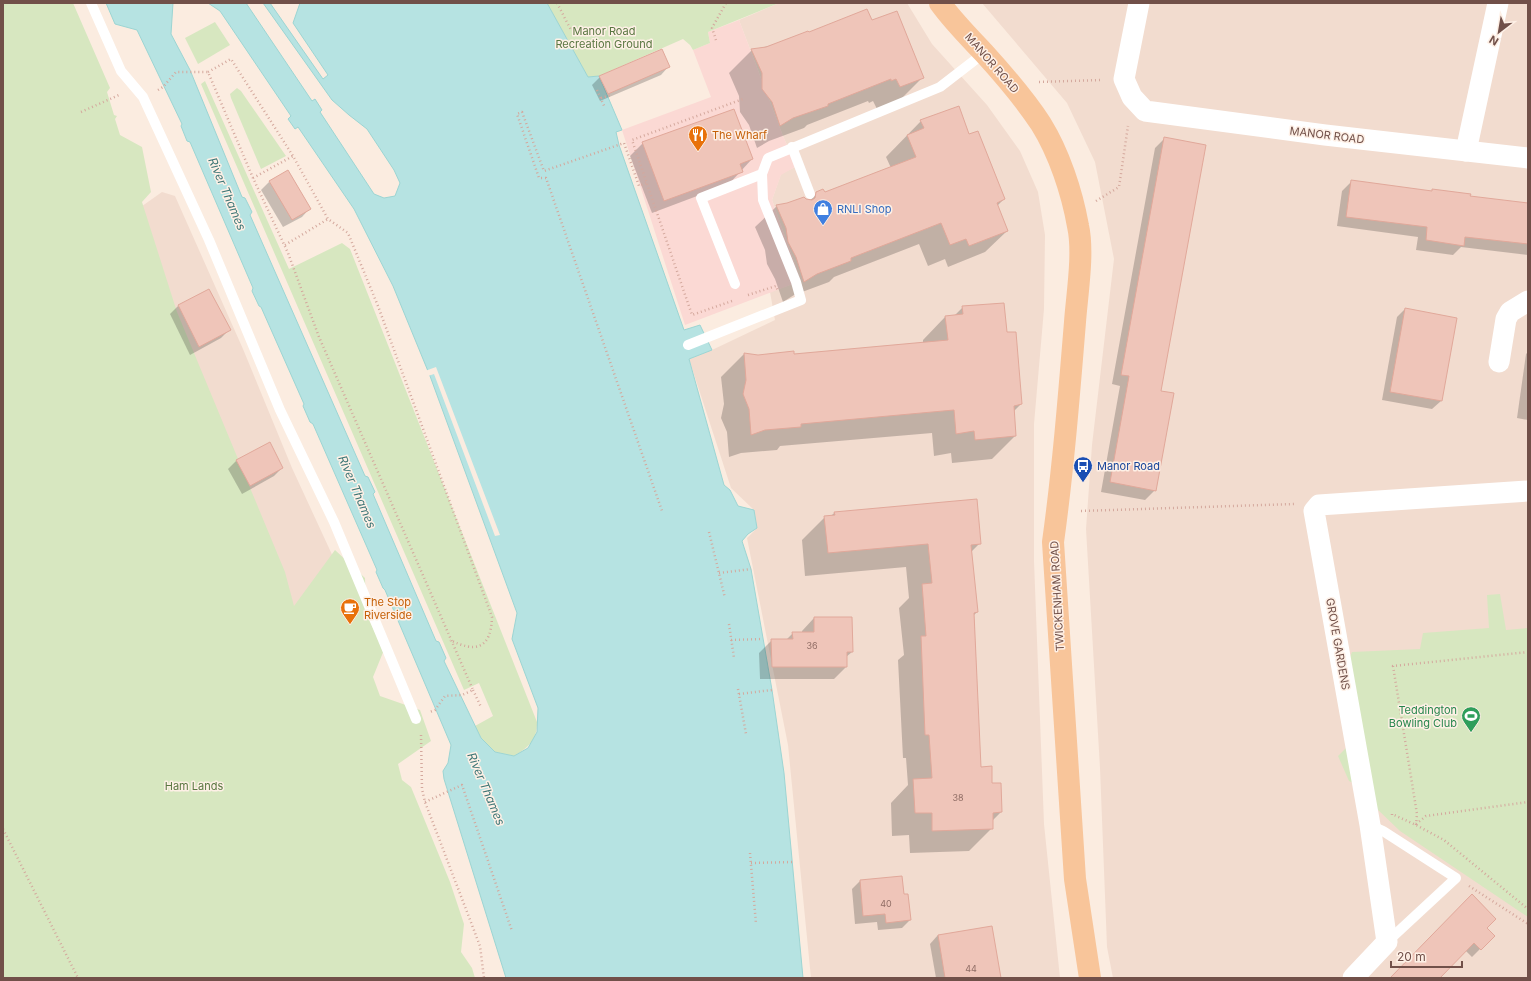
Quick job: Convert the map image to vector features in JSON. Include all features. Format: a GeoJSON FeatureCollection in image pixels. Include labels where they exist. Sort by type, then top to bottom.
{"type":"FeatureCollection","features":[{"type":"Feature","properties":{"kind":"main road","name":"MANOR ROAD"},"geometry":{"type":"LineString","coordinates":[[940,3],[955,23],[1011,83],[1041,125]]}},
{"type":"Feature","properties":{"kind":"main road","name":"TWICKENHAM ROAD"},"geometry":{"type":"LineString","coordinates":[[1041,125],[1054,149],[1067,184],[1078,227],[1080,249],[1057,512],[1053,542],[1068,794],[1075,879],[1090,978]]}},
{"type":"Feature","properties":{"kind":"street"},"geometry":{"type":"LineString","coordinates":[[1128,88],[1139,3]]}},
{"type":"Feature","properties":{"kind":"street"},"geometry":{"type":"LineString","coordinates":[[1466,151],[1498,3]]}},
{"type":"Feature","properties":{"kind":"street","name":"MANOR ROAD"},"geometry":{"type":"LineString","coordinates":[[1128,88],[1145,111],[1528,158]]}},
{"type":"Feature","properties":{"kind":"street"},"geometry":{"type":"LineString","coordinates":[[1499,362],[1506,319],[1510,312],[1528,301]]}},
{"type":"Feature","properties":{"kind":"street"},"geometry":{"type":"LineString","coordinates":[[1314,512],[1319,505],[1528,491]]}},
{"type":"Feature","properties":{"kind":"street","name":"GROVE GARDENS"},"geometry":{"type":"LineString","coordinates":[[1314,512],[1376,828],[1388,942]]}},
{"type":"Feature","properties":{"kind":"street"},"geometry":{"type":"LineString","coordinates":[[1353,978],[1388,942]]}},
{"type":"Feature","properties":{"kind":"lane"},"geometry":{"type":"LineString","coordinates":[[91,3],[121,71],[143,98],[209,240],[280,410],[334,522],[416,719]]}},
{"type":"Feature","properties":{"kind":"lane"},"geometry":{"type":"LineString","coordinates":[[688,345],[801,300],[763,200],[762,174],[768,158],[792,146],[940,87],[984,53]]}},
{"type":"Feature","properties":{"kind":"lane"},"geometry":{"type":"LineString","coordinates":[[792,146],[810,194]]}},
{"type":"Feature","properties":{"kind":"lane"},"geometry":{"type":"LineString","coordinates":[[735,284],[701,198],[762,174]]}},
{"type":"Feature","properties":{"kind":"lane"},"geometry":{"type":"LineString","coordinates":[[1376,828],[1456,878],[1388,942]]}},
{"type":"Feature","properties":{"kind":"path"},"geometry":{"type":"LineString","coordinates":[[558,3],[571,30]]}},
{"type":"Feature","properties":{"kind":"path"},"geometry":{"type":"LineString","coordinates":[[716,40],[712,28],[726,3]]}},
{"type":"Feature","properties":{"kind":"path"},"geometry":{"type":"LineString","coordinates":[[163,87],[176,72],[208,72],[231,59],[293,156],[328,219],[348,233],[378,306],[492,617],[491,632],[487,640],[481,645],[472,647],[463,646],[450,639]]}},
{"type":"Feature","properties":{"kind":"path"},"geometry":{"type":"LineString","coordinates":[[208,72],[284,246],[319,337],[481,707]]}},
{"type":"Feature","properties":{"kind":"path"},"geometry":{"type":"LineString","coordinates":[[1011,83],[1128,88],[1119,187],[1075,214]]}},
{"type":"Feature","properties":{"kind":"path"},"geometry":{"type":"LineString","coordinates":[[81,112],[120,94],[132,84]]}},
{"type":"Feature","properties":{"kind":"path"},"geometry":{"type":"LineString","coordinates":[[597,90],[605,108]]}},
{"type":"Feature","properties":{"kind":"path"},"geometry":{"type":"LineString","coordinates":[[601,98],[611,95]]}},
{"type":"Feature","properties":{"kind":"path"},"geometry":{"type":"LineString","coordinates":[[646,183],[638,186],[624,143],[544,171],[522,112],[517,114],[539,178],[546,178],[662,511]]}},
{"type":"Feature","properties":{"kind":"path"},"geometry":{"type":"LineString","coordinates":[[253,178],[293,156]]}},
{"type":"Feature","properties":{"kind":"path"},"geometry":{"type":"LineString","coordinates":[[284,246],[328,219]]}},
{"type":"Feature","properties":{"kind":"path"},"geometry":{"type":"LineString","coordinates":[[1057,512],[1301,504],[1314,512]]}},
{"type":"Feature","properties":{"kind":"path"},"geometry":{"type":"LineString","coordinates":[[709,532],[724,598]]}},
{"type":"Feature","properties":{"kind":"path"},"geometry":{"type":"LineString","coordinates":[[719,573],[751,569]]}},
{"type":"Feature","properties":{"kind":"path"},"geometry":{"type":"LineString","coordinates":[[729,624],[734,658]]}},
{"type":"Feature","properties":{"kind":"path"},"geometry":{"type":"LineString","coordinates":[[731,640],[763,639]]}},
{"type":"Feature","properties":{"kind":"path"},"geometry":{"type":"LineString","coordinates":[[1416,825],[1417,814],[1393,666],[1528,652]]}},
{"type":"Feature","properties":{"kind":"path"},"geometry":{"type":"LineString","coordinates":[[738,689],[746,734]]}},
{"type":"Feature","properties":{"kind":"path"},"geometry":{"type":"LineString","coordinates":[[435,710],[445,696],[462,695],[473,690]]}},
{"type":"Feature","properties":{"kind":"path"},"geometry":{"type":"LineString","coordinates":[[739,694],[772,690]]}},
{"type":"Feature","properties":{"kind":"path"},"geometry":{"type":"LineString","coordinates":[[416,719],[422,738],[422,789],[425,802],[480,946],[484,978]]}},
{"type":"Feature","properties":{"kind":"path"},"geometry":{"type":"LineString","coordinates":[[425,802],[462,785],[512,931]]}},
{"type":"Feature","properties":{"kind":"path"},"geometry":{"type":"LineString","coordinates":[[1416,825],[1426,816],[1528,802]]}},
{"type":"Feature","properties":{"kind":"path"},"geometry":{"type":"LineString","coordinates":[[1376,828],[1392,814],[1416,825],[1444,840],[1528,909]]}},
{"type":"Feature","properties":{"kind":"path"},"geometry":{"type":"LineString","coordinates":[[3,829],[78,978]]}},
{"type":"Feature","properties":{"kind":"path"},"geometry":{"type":"LineString","coordinates":[[750,853],[756,924]]}},
{"type":"Feature","properties":{"kind":"path"},"geometry":{"type":"LineString","coordinates":[[751,863],[793,862]]}},
{"type":"Feature","properties":{"kind":"path"},"geometry":{"type":"LineString","coordinates":[[1456,878],[1528,924]]}},
{"type":"Feature","properties":{"kind":"shaded area"},"geometry":{"type":"Polygon","coordinates":[[[779,3],[907,3],[932,44],[987,105],[1020,151],[1038,192],[1045,235],[1044,309],[1034,424],[1034,561],[1044,824],[1060,978],[811,978],[788,745],[747,538],[757,528],[754,510],[731,488],[689,359],[712,350],[775,320],[770,292],[801,281],[772,200],[781,174],[795,167],[794,161],[739,20],[779,3]]]}},
{"type":"Feature","properties":{"kind":"shaded area"},"geometry":{"type":"Polygon","coordinates":[[[982,3],[1528,3],[1528,978],[1113,978],[1107,947],[1100,768],[1086,529],[1092,445],[1114,259],[1095,162],[1067,103],[982,3]]]}},
{"type":"Feature","properties":{"kind":"shaded area"},"geometry":{"type":"Polygon","coordinates":[[[739,20],[794,161],[795,167],[781,175],[772,200],[801,281],[685,325],[622,130],[711,97],[693,50],[710,43],[708,32],[739,20]]]}},
{"type":"Feature","properties":{"kind":"shaded area"},"geometry":{"type":"Polygon","coordinates":[[[162,192],[175,196],[243,349],[292,468],[347,587],[290,612],[128,216],[162,192]]]}},
{"type":"Feature","properties":{"kind":"green space","name":"Ham Lands"},"geometry":{"type":"Polygon","coordinates":[[[3,3],[73,3],[110,88],[107,92],[114,115],[117,116],[115,119],[120,135],[142,147],[151,192],[142,202],[177,312],[285,572],[294,606],[335,550],[365,578],[366,614],[384,650],[373,677],[380,696],[420,710],[431,741],[398,764],[402,780],[411,787],[450,882],[464,924],[461,952],[472,968],[475,978],[3,978],[3,3]]]}},
{"type":"Feature","properties":{"kind":"green space","name":"Manor Road Recreation Ground"},"geometry":{"type":"Polygon","coordinates":[[[547,3],[779,3],[708,32],[710,43],[693,50],[683,39],[599,76],[588,77],[547,3]]]}},
{"type":"Feature","properties":{"kind":"green space"},"geometry":{"type":"Polygon","coordinates":[[[215,22],[230,45],[198,64],[185,38],[215,22]]]}},
{"type":"Feature","properties":{"kind":"green space"},"geometry":{"type":"Polygon","coordinates":[[[205,81],[289,269],[342,243],[350,249],[537,722],[536,734],[534,738],[528,746],[514,756],[495,752],[481,738],[475,726],[493,716],[479,683],[464,690],[201,84],[205,81]]]}},
{"type":"Feature","properties":{"kind":"green space"},"geometry":{"type":"Polygon","coordinates":[[[237,88],[241,91],[286,156],[261,169],[231,98],[230,94],[237,88]]]}},
{"type":"Feature","properties":{"kind":"green space"},"geometry":{"type":"Polygon","coordinates":[[[1500,594],[1506,630],[1528,628],[1528,917],[1400,831],[1375,807],[1373,793],[1349,781],[1338,756],[1348,746],[1345,669],[1352,652],[1420,649],[1423,633],[1489,628],[1487,595],[1500,594]]]}},
{"type":"Feature","properties":{"kind":"water","name":"River Thames"},"geometry":{"type":"Polygon","coordinates":[[[106,3],[173,3],[171,34],[190,70],[242,197],[245,198],[252,212],[250,215],[365,476],[368,477],[375,492],[373,494],[436,641],[439,642],[446,658],[444,661],[481,738],[495,752],[514,756],[528,748],[537,732],[538,708],[512,639],[517,613],[430,376],[393,286],[354,209],[298,127],[295,129],[288,119],[291,116],[220,11],[208,3],[246,3],[312,101],[315,99],[322,110],[320,112],[374,194],[384,198],[395,196],[400,183],[394,170],[367,129],[332,100],[263,3],[270,3],[323,79],[328,75],[293,23],[300,3],[547,3],[588,77],[599,76],[622,130],[616,132],[619,145],[684,330],[700,325],[712,350],[689,359],[724,485],[730,490],[738,506],[754,510],[757,528],[748,534],[742,541],[751,569],[772,690],[784,773],[803,978],[506,978],[444,779],[443,771],[448,763],[451,745],[376,572],[377,570],[313,424],[310,422],[303,406],[304,404],[261,307],[259,306],[252,291],[253,288],[190,142],[187,141],[181,126],[182,124],[137,30],[115,24],[106,3]]]}},
{"type":"Feature","properties":{"kind":"pier"},"geometry":{"type":"Polygon","coordinates":[[[436,367],[500,535],[495,536],[434,374],[428,376],[425,371],[436,367]]]}},
{"type":"Feature","properties":{"kind":"building"},"geometry":{"type":"Polygon","coordinates":[[[867,9],[872,20],[897,11],[924,78],[900,87],[896,79],[891,81],[891,79],[828,104],[828,106],[793,118],[780,126],[772,102],[762,89],[762,73],[751,49],[766,47],[867,9]]]}},
{"type":"Feature","properties":{"kind":"building"},"geometry":{"type":"Polygon","coordinates":[[[662,49],[670,67],[608,94],[599,76],[662,49]]]}},
{"type":"Feature","properties":{"kind":"building"},"geometry":{"type":"Polygon","coordinates":[[[959,106],[969,134],[978,131],[1005,199],[997,203],[1008,231],[969,246],[966,239],[950,245],[941,223],[851,258],[851,261],[817,274],[804,282],[796,257],[788,242],[786,228],[776,205],[804,197],[812,200],[815,198],[816,192],[823,189],[825,192],[916,157],[907,135],[924,128],[920,120],[959,106]]]}},
{"type":"Feature","properties":{"kind":"building","name":"The Wharf"},"geometry":{"type":"Polygon","coordinates":[[[734,109],[753,159],[740,164],[743,172],[664,201],[642,142],[734,109]]]}},
{"type":"Feature","properties":{"kind":"building"},"geometry":{"type":"Polygon","coordinates":[[[1164,137],[1206,145],[1161,391],[1174,393],[1156,491],[1110,482],[1129,376],[1121,375],[1164,137]]]}},
{"type":"Feature","properties":{"kind":"building"},"geometry":{"type":"Polygon","coordinates":[[[288,170],[311,209],[292,220],[269,181],[288,170]]]}},
{"type":"Feature","properties":{"kind":"building"},"geometry":{"type":"Polygon","coordinates":[[[1351,180],[1432,191],[1432,189],[1471,194],[1470,196],[1528,203],[1528,244],[1465,237],[1464,246],[1426,240],[1427,227],[1346,217],[1351,180]]]}},
{"type":"Feature","properties":{"kind":"building"},"geometry":{"type":"Polygon","coordinates":[[[209,289],[231,330],[199,347],[178,305],[209,289]]]}},
{"type":"Feature","properties":{"kind":"building"},"geometry":{"type":"Polygon","coordinates":[[[1004,303],[1007,332],[1016,332],[1022,404],[1014,406],[1016,436],[975,440],[974,431],[956,434],[954,410],[801,424],[801,427],[765,430],[751,435],[749,409],[743,394],[746,380],[744,353],[758,355],[794,351],[794,354],[948,340],[945,316],[963,314],[962,306],[1004,303]]]}},
{"type":"Feature","properties":{"kind":"building"},"geometry":{"type":"Polygon","coordinates":[[[1405,308],[1457,318],[1442,401],[1390,392],[1405,308]]]}},
{"type":"Feature","properties":{"kind":"building"},"geometry":{"type":"Polygon","coordinates":[[[270,442],[283,468],[250,486],[236,460],[270,442]]]}},
{"type":"Feature","properties":{"kind":"building"},"geometry":{"type":"Polygon","coordinates":[[[977,499],[981,544],[971,545],[978,612],[974,613],[981,767],[992,766],[992,783],[1001,783],[1002,812],[993,813],[993,829],[932,831],[932,813],[915,813],[913,779],[932,778],[929,735],[925,735],[921,636],[926,636],[922,584],[932,583],[928,544],[828,553],[824,516],[835,515],[834,512],[977,499]]]}},
{"type":"Feature","properties":{"kind":"building"},"geometry":{"type":"Polygon","coordinates":[[[814,617],[852,617],[853,652],[847,652],[847,667],[772,667],[771,639],[793,639],[792,632],[814,632],[814,617]]]}},
{"type":"Feature","properties":{"kind":"building"},"geometry":{"type":"Polygon","coordinates":[[[902,876],[904,894],[908,894],[911,920],[886,923],[885,914],[863,916],[860,880],[902,876]]]}},
{"type":"Feature","properties":{"kind":"building"},"geometry":{"type":"Polygon","coordinates":[[[1472,894],[1496,919],[1487,928],[1495,936],[1481,950],[1474,943],[1440,978],[1390,978],[1472,894]]]}},
{"type":"Feature","properties":{"kind":"building"},"geometry":{"type":"Polygon","coordinates":[[[992,926],[1001,978],[945,978],[938,935],[992,926]]]}},
{"type":"Feature","properties":{"kind":"place","name":"The Wharf"},"geometry":{"type":"Point","coordinates":[698,152]}},
{"type":"Feature","properties":{"kind":"place","name":"RNLI Shop"},"geometry":{"type":"Point","coordinates":[823,226]}},
{"type":"Feature","properties":{"kind":"place","name":"Manor Road"},"geometry":{"type":"Point","coordinates":[1083,483]}},
{"type":"Feature","properties":{"kind":"place","name":"The Stop Riverside"},"geometry":{"type":"Point","coordinates":[350,625]}},
{"type":"Feature","properties":{"kind":"place","name":"Teddington Bowling Club"},"geometry":{"type":"Point","coordinates":[1471,733]}}]}
